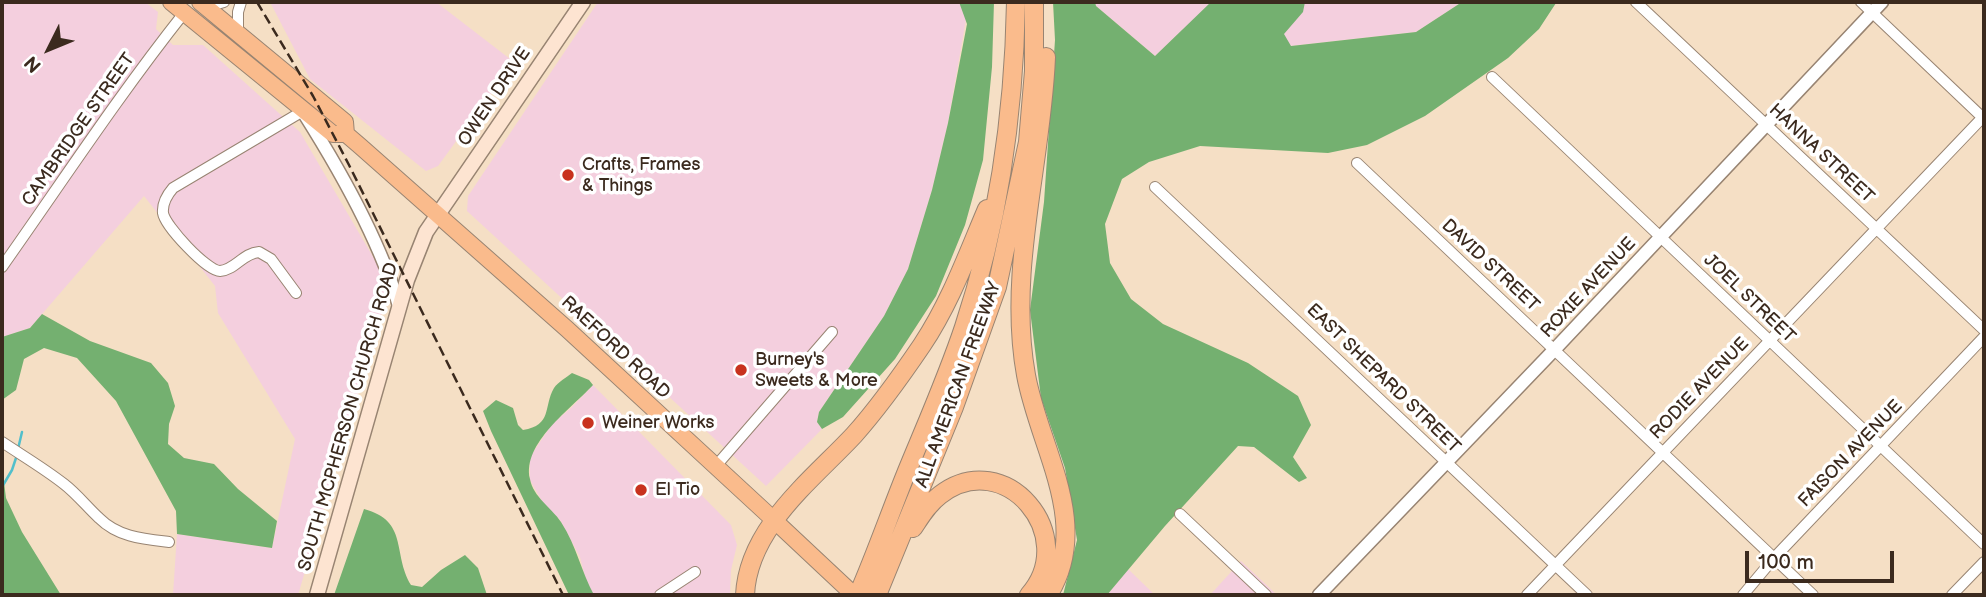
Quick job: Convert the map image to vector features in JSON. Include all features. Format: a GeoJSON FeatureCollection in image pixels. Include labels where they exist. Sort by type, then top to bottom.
{"type":"FeatureCollection","features":[{"type":"Feature","properties":{"kind":"highway","name":"ALL AMERICAN FREEWAY"},"geometry":{"type":"LineString","coordinates":[[877,595],[885,555],[964,328],[988,239],[1002,174],[1012,93],[1016,2]]}},
{"type":"Feature","properties":{"kind":"highway","name":"ALL AMERICAN FREEWAY"},"geometry":{"type":"LineString","coordinates":[[856,595],[885,555],[954,407],[997,287],[1028,142],[1034,71],[1034,2]]}},
{"type":"Feature","properties":{"kind":"highway"},"geometry":{"type":"LineString","coordinates":[[1045,2],[1045,80],[1025,249],[1021,323],[1026,375],[1065,512],[1066,550],[1062,569],[1048,595]]}},
{"type":"Feature","properties":{"kind":"highway"},"geometry":{"type":"LineString","coordinates":[[745,595],[747,572],[756,551],[775,521],[790,501],[869,417],[924,342],[960,278],[1002,174]]}},
{"type":"Feature","properties":{"kind":"highway"},"geometry":{"type":"LineString","coordinates":[[885,555],[942,494],[961,485],[992,482],[1025,498],[1034,508],[1039,520],[1046,554],[1043,573],[1029,595]]}},
{"type":"Feature","properties":{"kind":"main road","name":"RAEFORD ROAD"},"geometry":{"type":"LineString","coordinates":[[171,2],[333,134],[346,134],[439,214],[856,595]]}},
{"type":"Feature","properties":{"kind":"main road","name":"OWEN DRIVE"},"geometry":{"type":"LineString","coordinates":[[439,214],[583,2]]}},
{"type":"Feature","properties":{"kind":"main road","name":"RAEFORD ROAD"},"geometry":{"type":"LineString","coordinates":[[204,4],[345,122],[346,134]]}},
{"type":"Feature","properties":{"kind":"main road","name":"SOUTH MCPHERSON CHURCH ROAD"},"geometry":{"type":"LineString","coordinates":[[317,595],[398,306],[426,232],[439,214]]}},
{"type":"Feature","properties":{"kind":"street"},"geometry":{"type":"LineString","coordinates":[[204,4],[224,2]]}},
{"type":"Feature","properties":{"kind":"street"},"geometry":{"type":"LineString","coordinates":[[238,31],[241,2]]}},
{"type":"Feature","properties":{"kind":"street","name":"HANNA STREET"},"geometry":{"type":"LineString","coordinates":[[1636,2],[1984,330]]}},
{"type":"Feature","properties":{"kind":"street"},"geometry":{"type":"LineString","coordinates":[[1861,2],[1984,118]]}},
{"type":"Feature","properties":{"kind":"street","name":"ROXIE AVENUE"},"geometry":{"type":"LineString","coordinates":[[1320,595],[1882,2]]}},
{"type":"Feature","properties":{"kind":"street","name":"CAMBRIDGE STREET"},"geometry":{"type":"LineString","coordinates":[[2,267],[146,61],[184,13]]}},
{"type":"Feature","properties":{"kind":"street","name":"JOEL STREET"},"geometry":{"type":"LineString","coordinates":[[1492,77],[1984,544]]}},
{"type":"Feature","properties":{"kind":"street"},"geometry":{"type":"LineString","coordinates":[[296,293],[271,259],[259,252],[246,255],[226,270],[212,270],[168,224],[163,212],[165,198],[173,188],[303,111],[329,153],[389,272],[398,306]]}},
{"type":"Feature","properties":{"kind":"street","name":"RODIE AVENUE"},"geometry":{"type":"LineString","coordinates":[[1527,595],[1984,118]]}},
{"type":"Feature","properties":{"kind":"street","name":"DAVID STREET"},"geometry":{"type":"LineString","coordinates":[[1357,163],[1813,595]]}},
{"type":"Feature","properties":{"kind":"street","name":"EAST SHEPARD STREET"},"geometry":{"type":"LineString","coordinates":[[1155,187],[1587,595]]}},
{"type":"Feature","properties":{"kind":"street"},"geometry":{"type":"LineString","coordinates":[[715,467],[832,332]]}},
{"type":"Feature","properties":{"kind":"street","name":"FAISON AVENUE"},"geometry":{"type":"LineString","coordinates":[[1743,595],[1774,558],[1984,337]]}},
{"type":"Feature","properties":{"kind":"street"},"geometry":{"type":"LineString","coordinates":[[2,442],[62,482],[78,495],[101,521],[112,528],[131,536],[169,542]]}},
{"type":"Feature","properties":{"kind":"street"},"geometry":{"type":"LineString","coordinates":[[1180,513],[1266,595]]}},
{"type":"Feature","properties":{"kind":"street"},"geometry":{"type":"LineString","coordinates":[[1952,595],[1984,562]]}},
{"type":"Feature","properties":{"kind":"street"},"geometry":{"type":"LineString","coordinates":[[660,595],[695,572]]}},
{"type":"Feature","properties":{"kind":"shaded area"},"geometry":{"type":"Polygon","coordinates":[[[2,2],[145,2],[158,12],[156,29],[173,45],[203,45],[300,132],[383,274],[385,302],[298,595],[173,595],[177,534],[272,548],[295,439],[218,313],[215,286],[144,196],[30,328],[2,337],[2,2]]]}},
{"type":"Feature","properties":{"kind":"shaded area"},"geometry":{"type":"Polygon","coordinates":[[[270,2],[436,2],[514,62],[438,166],[426,171],[310,79],[270,2]]]}},
{"type":"Feature","properties":{"kind":"shaded area"},"geometry":{"type":"Polygon","coordinates":[[[598,2],[969,2],[948,123],[932,190],[908,269],[884,316],[819,412],[817,422],[822,429],[766,486],[467,211],[468,196],[598,2]]]}},
{"type":"Feature","properties":{"kind":"shaded area"},"geometry":{"type":"Polygon","coordinates":[[[1095,2],[1462,2],[1416,32],[1290,46],[1209,5],[1155,56],[1096,6],[1095,2]]]}},
{"type":"Feature","properties":{"kind":"shaded area"},"geometry":{"type":"Polygon","coordinates":[[[593,385],[731,525],[737,545],[731,570],[730,595],[587,595],[580,557],[560,520],[543,503],[530,480],[530,457],[552,424],[593,385]]]}},
{"type":"Feature","properties":{"kind":"shaded area"},"geometry":{"type":"Polygon","coordinates":[[[1241,561],[1277,595],[1210,595],[1241,561]]]}},
{"type":"Feature","properties":{"kind":"shaded area"},"geometry":{"type":"Polygon","coordinates":[[[1128,569],[1155,595],[1107,595],[1128,569]]]}},
{"type":"Feature","properties":{"kind":"green space"},"geometry":{"type":"Polygon","coordinates":[[[959,2],[994,2],[992,67],[983,160],[965,225],[936,296],[895,359],[843,417],[822,429],[817,422],[819,412],[884,316],[908,269],[932,190],[967,24],[959,2]]]}},
{"type":"Feature","properties":{"kind":"green space"},"geometry":{"type":"Polygon","coordinates":[[[1053,2],[1095,2],[1096,6],[1155,56],[1211,2],[1305,2],[1303,12],[1284,34],[1291,46],[1416,32],[1462,2],[1556,3],[1539,29],[1508,58],[1425,116],[1367,145],[1328,153],[1200,146],[1149,162],[1122,179],[1105,224],[1110,263],[1131,299],[1163,324],[1248,363],[1298,396],[1311,425],[1293,457],[1307,478],[1299,482],[1254,447],[1238,446],[1107,595],[1063,595],[1077,540],[1065,468],[1041,398],[1030,310],[1044,202],[1055,40],[1053,2]]]}},
{"type":"Feature","properties":{"kind":"green space"},"geometry":{"type":"Polygon","coordinates":[[[42,314],[90,341],[151,363],[168,383],[175,406],[169,424],[168,444],[184,458],[214,464],[238,489],[277,521],[272,548],[177,534],[176,511],[116,401],[77,358],[44,348],[24,359],[16,390],[2,400],[2,337],[30,328],[42,314]]]}},
{"type":"Feature","properties":{"kind":"green space"},"geometry":{"type":"Polygon","coordinates":[[[572,373],[589,380],[593,385],[541,440],[533,452],[530,479],[535,491],[566,531],[594,595],[569,595],[483,411],[496,400],[513,408],[518,425],[523,430],[532,428],[543,420],[554,388],[572,373]]]}},
{"type":"Feature","properties":{"kind":"green space"},"geometry":{"type":"Polygon","coordinates":[[[2,466],[6,498],[22,532],[61,595],[2,595],[2,466]]]}},
{"type":"Feature","properties":{"kind":"green space"},"geometry":{"type":"Polygon","coordinates":[[[364,509],[388,521],[394,530],[405,573],[411,585],[422,587],[441,570],[465,555],[478,568],[487,595],[334,595],[364,509]]]}},
{"type":"Feature","properties":{"kind":"waterway"},"geometry":{"type":"LineString","coordinates":[[18,449],[22,432]]}},
{"type":"Feature","properties":{"kind":"waterway"},"geometry":{"type":"LineString","coordinates":[[2,487],[17,455]]}},
{"type":"Feature","properties":{"kind":"railway"},"geometry":{"type":"LineString","coordinates":[[257,2],[313,96],[349,165],[563,595]]}},
{"type":"Feature","properties":{"kind":"place","name":"Crafts, Frames & Things"},"geometry":{"type":"Point","coordinates":[568,175]}},
{"type":"Feature","properties":{"kind":"place","name":"Burney's Sweets & More"},"geometry":{"type":"Point","coordinates":[741,370]}},
{"type":"Feature","properties":{"kind":"place","name":"Weiner Works"},"geometry":{"type":"Point","coordinates":[588,423]}},
{"type":"Feature","properties":{"kind":"place","name":"El Tio"},"geometry":{"type":"Point","coordinates":[641,490]}}]}
